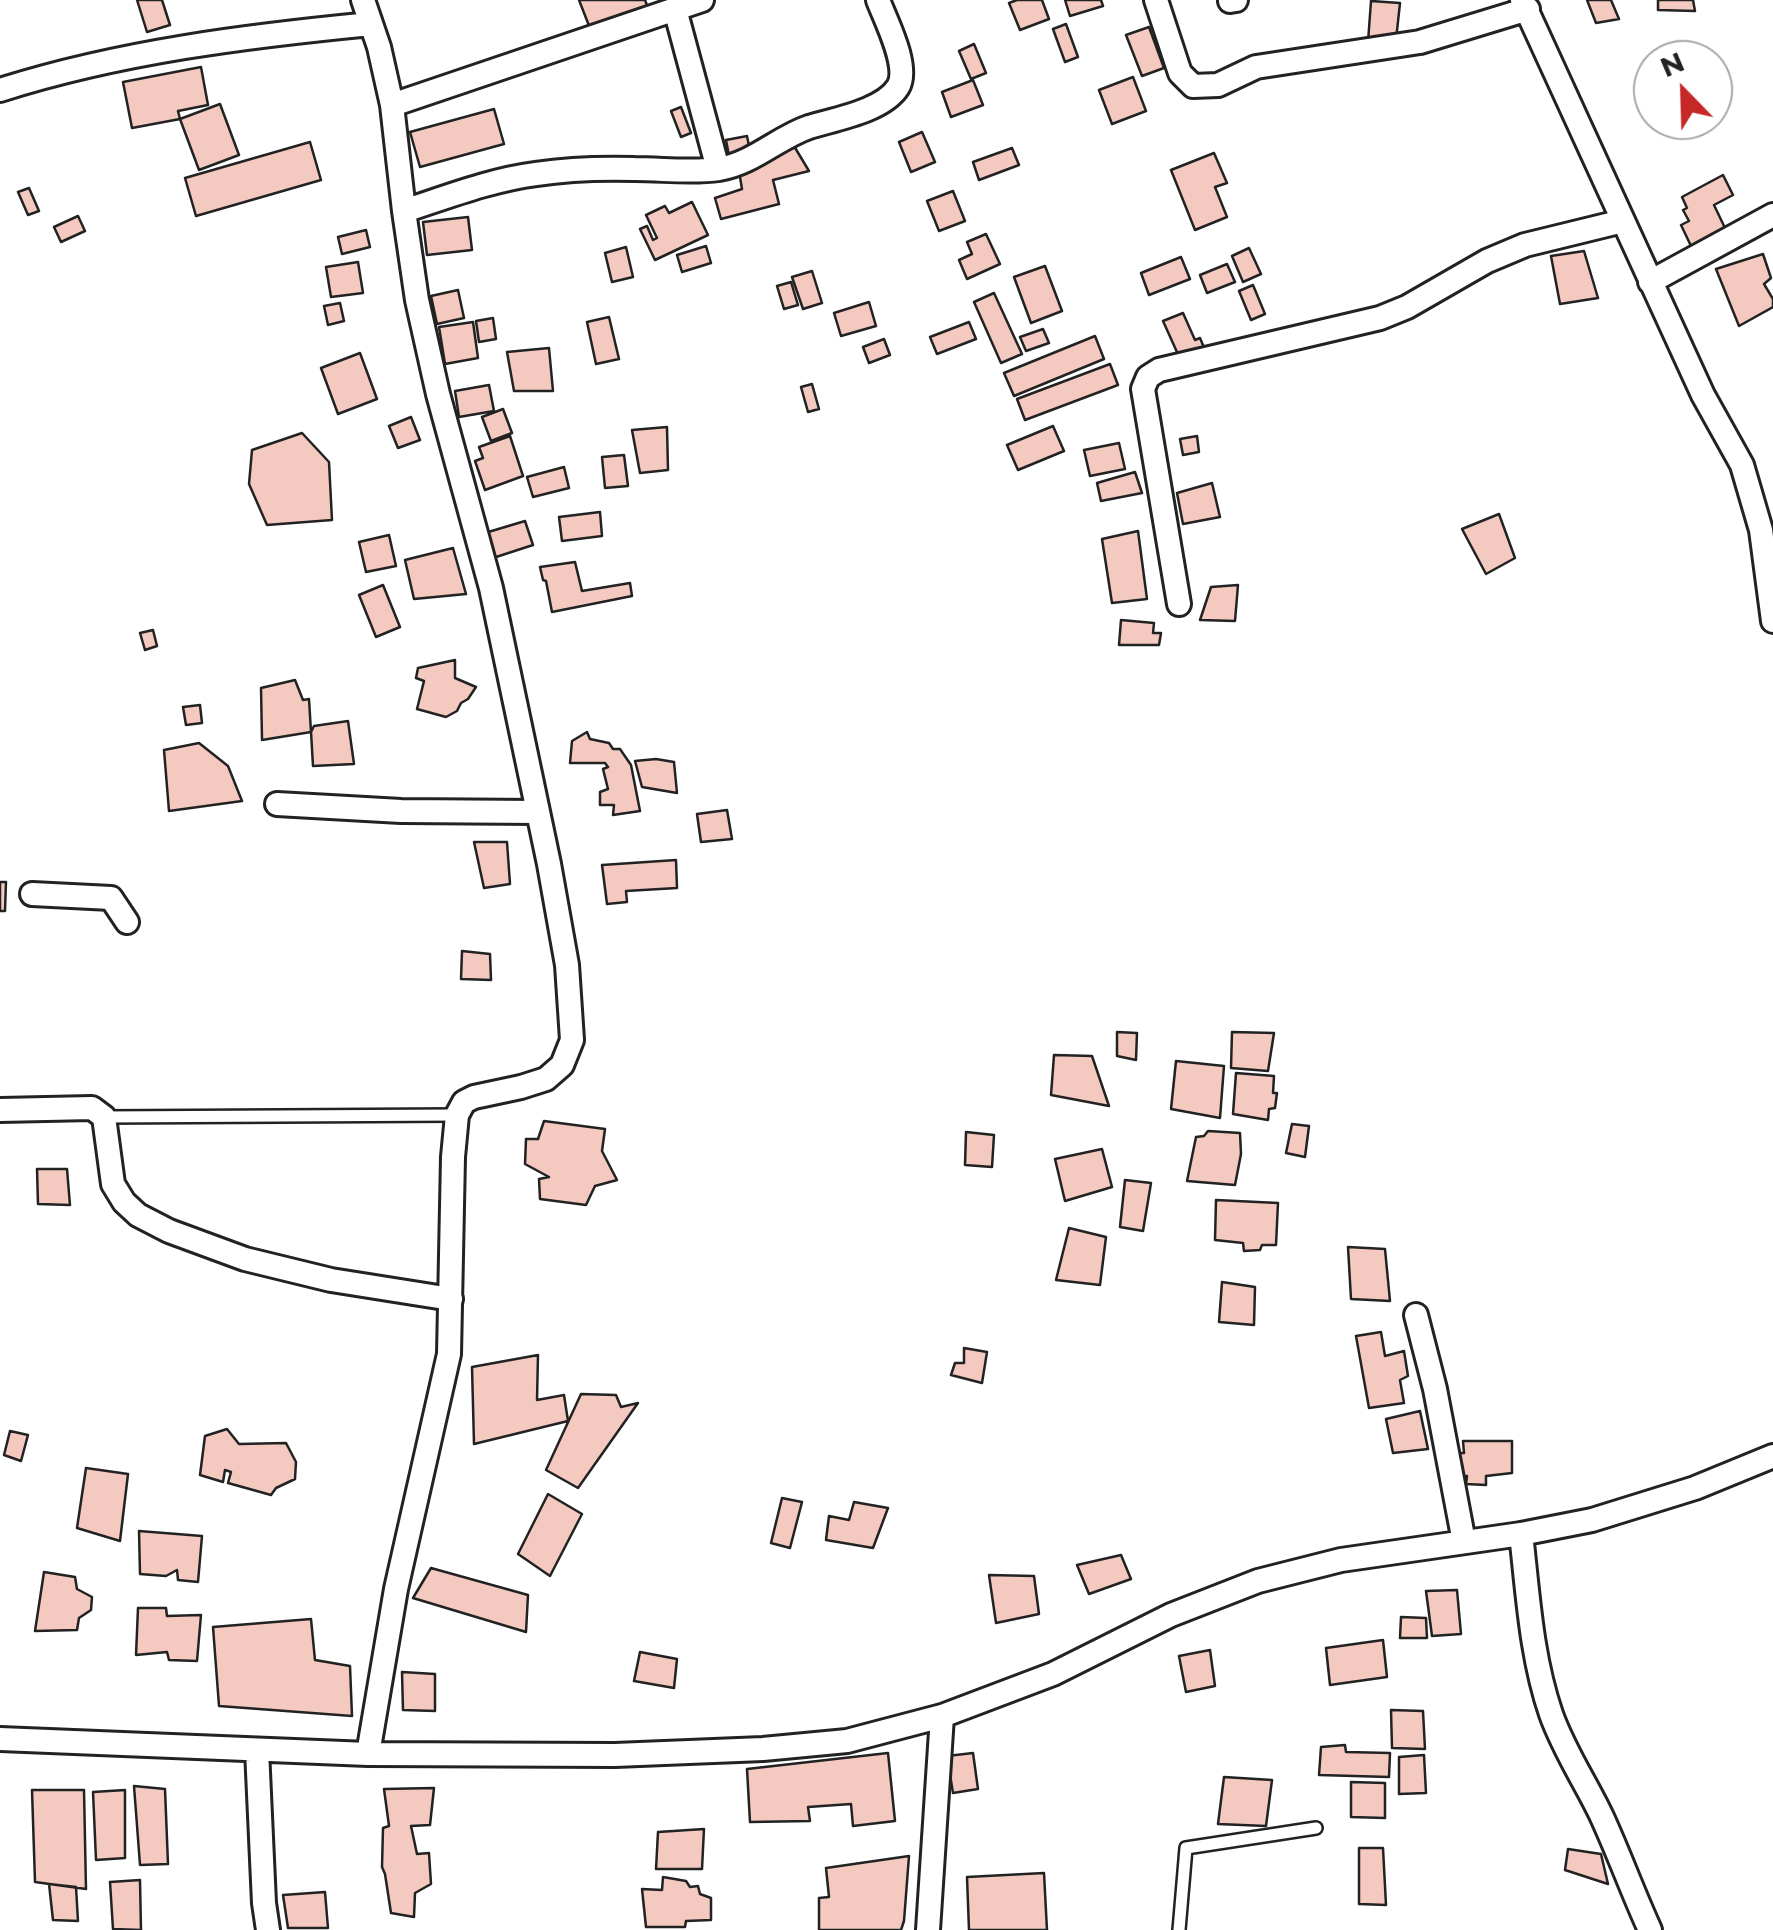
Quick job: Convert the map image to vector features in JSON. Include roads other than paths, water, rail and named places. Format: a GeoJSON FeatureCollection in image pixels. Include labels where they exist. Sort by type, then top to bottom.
{"type":"FeatureCollection","features":[{"type":"Feature","properties":{"kind":"street"},"geometry":{"type":"LineString","coordinates":[[392,105],[702,0]]}},
{"type":"Feature","properties":{"kind":"street"},"geometry":{"type":"LineString","coordinates":[[404,211],[499,180],[536,174],[718,169],[746,162],[796,132],[870,108],[896,90],[902,66],[878,0]]}},
{"type":"Feature","properties":{"kind":"street"},"geometry":{"type":"LineString","coordinates":[[1156,0],[1180,73],[1193,86],[1218,85],[1256,68],[1420,42],[1525,5],[1650,282],[1746,478],[1761,530],[1773,621]]}},
{"type":"Feature","properties":{"kind":"street"},"geometry":{"type":"LineString","coordinates":[[0,90],[87,66],[370,7],[392,105],[417,300],[438,394],[492,588],[568,965],[572,1040],[562,1065],[546,1079],[474,1097],[464,1102],[457,1115],[449,1354],[396,1589],[368,1754]]}},
{"type":"Feature","properties":{"kind":"street"},"geometry":{"type":"LineString","coordinates":[[676,9],[718,169]]}},
{"type":"Feature","properties":{"kind":"street"},"geometry":{"type":"LineString","coordinates":[[1650,282],[1773,215]]}},
{"type":"Feature","properties":{"kind":"street"},"geometry":{"type":"LineString","coordinates":[[1178,604],[1143,389],[1148,377],[1159,370],[1380,318],[1525,245],[1623,221]]}},
{"type":"Feature","properties":{"kind":"street"},"geometry":{"type":"LineString","coordinates":[[277,804],[400,811],[538,812]]}},
{"type":"Feature","properties":{"kind":"street"},"geometry":{"type":"LineString","coordinates":[[32,894],[112,898],[127,922]]}},
{"type":"Feature","properties":{"kind":"street"},"geometry":{"type":"LineString","coordinates":[[0,1110],[92,1108],[104,1117],[113,1184],[124,1202],[138,1215],[169,1231],[245,1259],[331,1280],[451,1299]]}},
{"type":"Feature","properties":{"kind":"street"},"geometry":{"type":"LineString","coordinates":[[1416,1315],[1464,1542]]}},
{"type":"Feature","properties":{"kind":"street"},"geometry":{"type":"LineString","coordinates":[[0,1739],[368,1754],[615,1755],[763,1750],[847,1741],[942,1716],[1054,1674],[1171,1615],[1258,1581],[1341,1560],[1592,1520],[1695,1488],[1773,1456]]}},
{"type":"Feature","properties":{"kind":"street"},"geometry":{"type":"LineString","coordinates":[[1521,1534],[1531,1625],[1552,1716],[1602,1817],[1650,1930]]}},
{"type":"Feature","properties":{"kind":"street"},"geometry":{"type":"LineString","coordinates":[[928,1930],[942,1716]]}},
{"type":"Feature","properties":{"kind":"street"},"geometry":{"type":"LineString","coordinates":[[257,1750],[268,1930]]}},
{"type":"Feature","properties":{"kind":"lane"},"geometry":{"type":"LineString","coordinates":[[104,1117],[457,1115]]}},
{"type":"Feature","properties":{"kind":"lane"},"geometry":{"type":"LineString","coordinates":[[1179,1930],[1186,1848],[1316,1828]]}}]}
